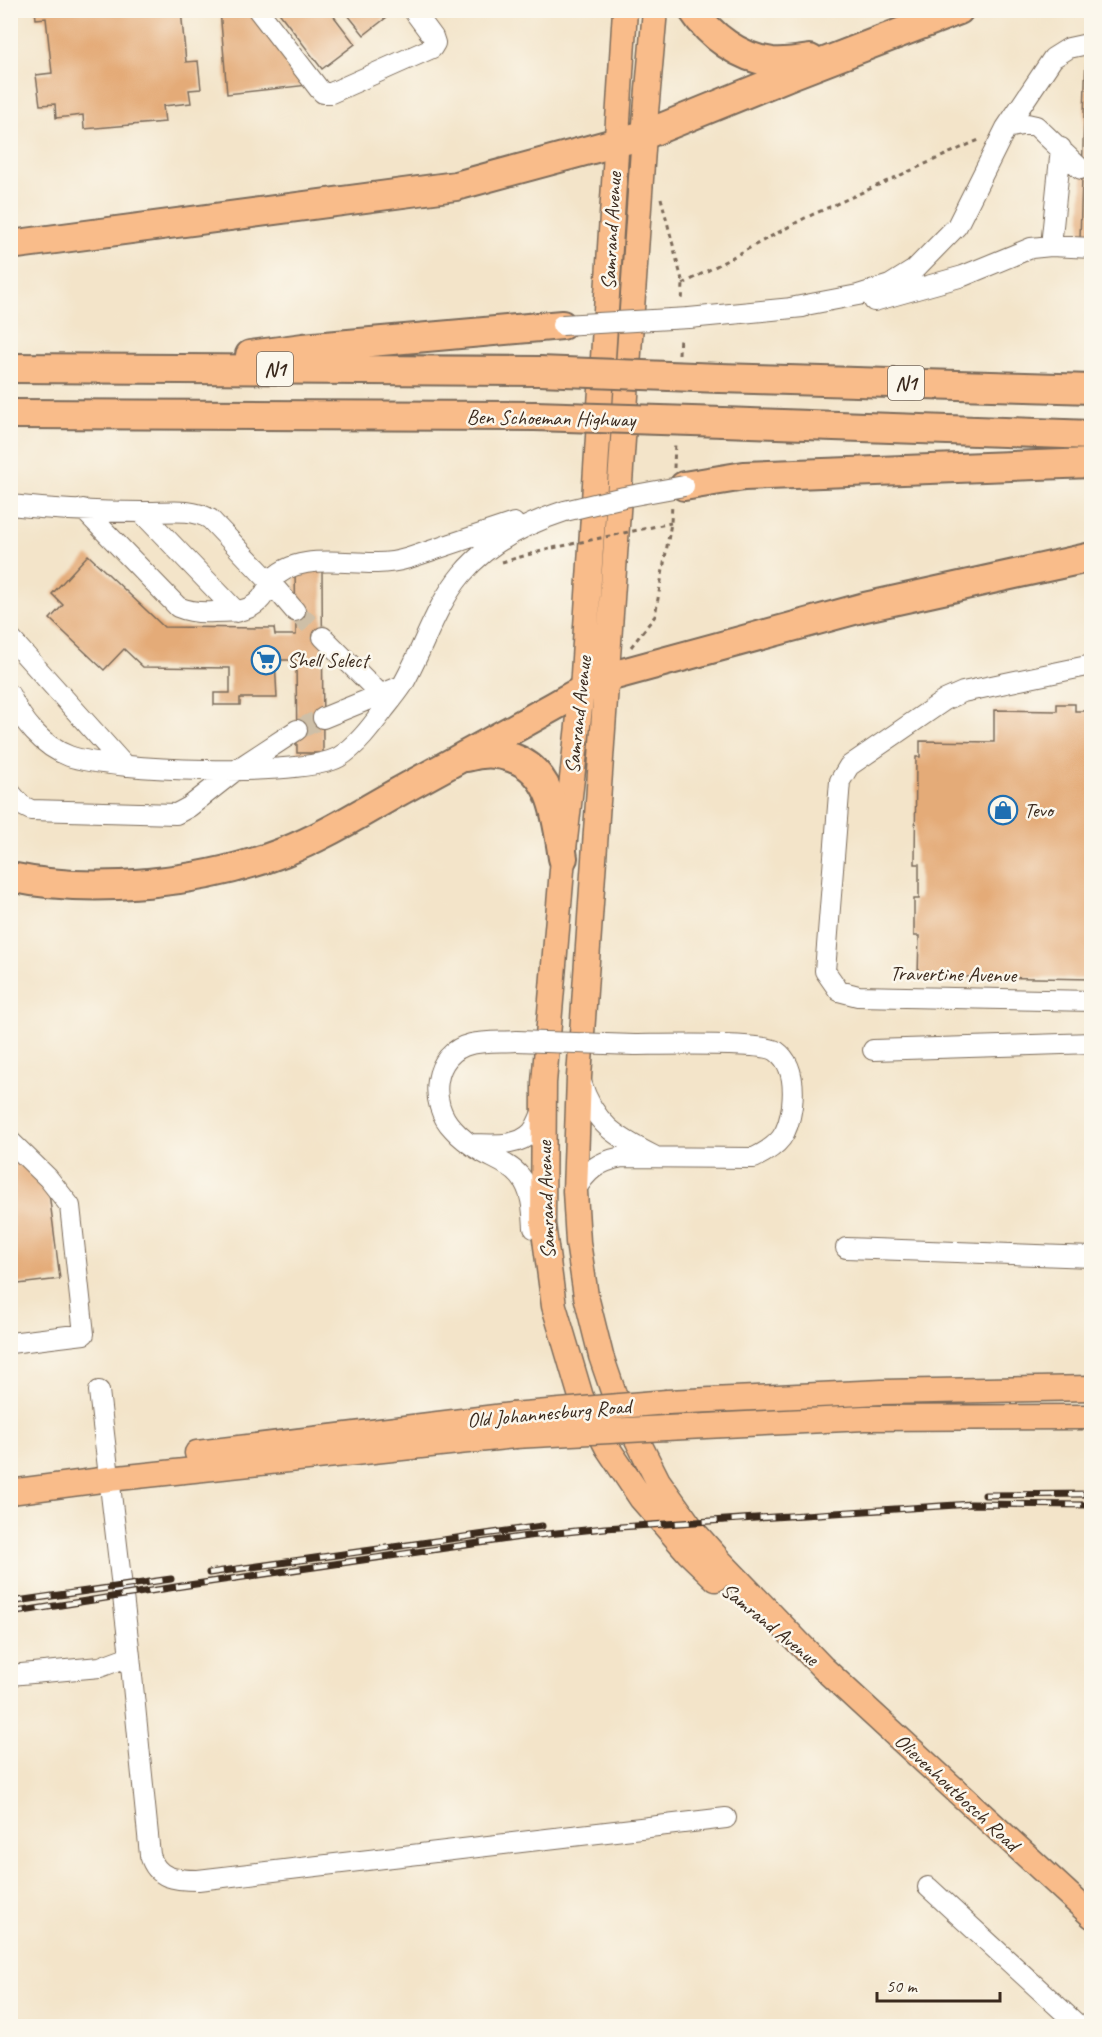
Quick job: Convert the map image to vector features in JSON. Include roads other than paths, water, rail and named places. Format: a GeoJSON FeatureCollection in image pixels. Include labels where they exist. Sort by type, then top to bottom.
{"type":"FeatureCollection","features":[{"type":"Feature","properties":{"kind":"highway"},"geometry":{"type":"LineString","coordinates":[[693,10],[702,24],[718,38],[736,50],[770,62],[791,62],[848,53]]}},
{"type":"Feature","properties":{"kind":"highway"},"geometry":{"type":"LineString","coordinates":[[10,245],[456,186],[644,135],[959,10]]}},
{"type":"Feature","properties":{"kind":"highway"},"geometry":{"type":"LineString","coordinates":[[153,369],[303,348],[562,325]]}},
{"type":"Feature","properties":{"kind":"highway","name":"N1"},"geometry":{"type":"LineString","coordinates":[[10,368],[539,371],[1092,389]]}},
{"type":"Feature","properties":{"kind":"highway","name":"Ben Schoeman Highway"},"geometry":{"type":"LineString","coordinates":[[10,414],[535,416],[1092,435]]}},
{"type":"Feature","properties":{"kind":"highway"},"geometry":{"type":"LineString","coordinates":[[684,486],[744,476],[1092,463]]}},
{"type":"Feature","properties":{"kind":"highway"},"geometry":{"type":"LineString","coordinates":[[10,878],[78,885],[123,885],[167,880],[238,867],[284,852],[323,834],[608,677],[865,607],[1092,556]]}},
{"type":"Feature","properties":{"kind":"highway"},"geometry":{"type":"LineString","coordinates":[[451,762],[480,753],[502,754],[522,761],[537,774],[548,791],[555,811],[563,858]]}},
{"type":"Feature","properties":{"kind":"main road","name":"Samrand Avenue"},"geometry":{"type":"LineString","coordinates":[[625,10],[582,690],[563,858],[544,1071],[543,1224],[554,1306],[581,1397],[607,1447],[641,1498],[690,1553],[730,1593],[823,1668]]}},
{"type":"Feature","properties":{"kind":"main road","name":"Samrand Avenue"},"geometry":{"type":"LineString","coordinates":[[655,10],[644,135],[608,677],[591,883],[579,1077],[575,1191],[578,1242],[589,1306],[601,1356],[614,1394],[658,1481],[695,1533],[823,1668]]}},
{"type":"Feature","properties":{"kind":"main road","name":"Old Johannesburg Road"},"geometry":{"type":"LineString","coordinates":[[10,1479],[108,1472],[514,1426],[667,1402],[882,1392],[1092,1388]]}},
{"type":"Feature","properties":{"kind":"main road","name":"Old Johannesburg Road"},"geometry":{"type":"LineString","coordinates":[[514,1426],[666,1428],[865,1418],[1092,1417]]}},
{"type":"Feature","properties":{"kind":"main road","name":"Old Johannesburg Road"},"geometry":{"type":"LineString","coordinates":[[10,1492],[108,1472]]}},
{"type":"Feature","properties":{"kind":"main road","name":"Olievenhoutbosch Road"},"geometry":{"type":"LineString","coordinates":[[823,1668],[1092,1916]]}},
{"type":"Feature","properties":{"kind":"street"},"geometry":{"type":"LineString","coordinates":[[258,10],[319,90],[327,94],[432,48],[435,43],[433,37],[413,10]]}},
{"type":"Feature","properties":{"kind":"street"},"geometry":{"type":"LineString","coordinates":[[790,308],[858,295],[890,285],[914,270],[957,226],[1006,128],[1053,58],[1069,48],[1092,44]]}},
{"type":"Feature","properties":{"kind":"street"},"geometry":{"type":"LineString","coordinates":[[1006,128],[1027,124],[1036,126],[1081,169]]}},
{"type":"Feature","properties":{"kind":"street"},"geometry":{"type":"LineString","coordinates":[[1051,246],[1061,148]]}},
{"type":"Feature","properties":{"kind":"street"},"geometry":{"type":"LineString","coordinates":[[562,325],[689,318],[876,301],[963,276],[1031,248],[1051,246],[1092,248]]}},
{"type":"Feature","properties":{"kind":"street"},"geometry":{"type":"LineString","coordinates":[[83,509],[178,607],[195,613],[237,612],[257,603],[278,573],[300,564],[392,562],[518,522],[624,497],[684,486]]}},
{"type":"Feature","properties":{"kind":"street"},"geometry":{"type":"LineString","coordinates":[[10,506],[202,514],[210,519],[296,611]]}},
{"type":"Feature","properties":{"kind":"street"},"geometry":{"type":"LineString","coordinates":[[10,695],[23,719],[34,732],[67,755],[90,762],[125,766],[236,770],[324,763],[338,757],[362,736],[402,686],[448,594],[462,573],[503,539],[564,511]]}},
{"type":"Feature","properties":{"kind":"street"},"geometry":{"type":"LineString","coordinates":[[141,512],[237,612]]}},
{"type":"Feature","properties":{"kind":"street"},"geometry":{"type":"LineString","coordinates":[[323,637],[382,696]]}},
{"type":"Feature","properties":{"kind":"street"},"geometry":{"type":"LineString","coordinates":[[10,638],[125,766]]}},
{"type":"Feature","properties":{"kind":"street","name":"Travertine Avenue"},"geometry":{"type":"LineString","coordinates":[[1092,665],[963,692],[945,700],[849,766],[840,781],[825,971],[839,991],[858,996],[1092,1001]]}},
{"type":"Feature","properties":{"kind":"street"},"geometry":{"type":"LineString","coordinates":[[323,718],[402,686]]}},
{"type":"Feature","properties":{"kind":"street"},"geometry":{"type":"LineString","coordinates":[[10,792],[21,805],[31,810],[165,815],[182,812],[236,770],[297,730]]}},
{"type":"Feature","properties":{"kind":"street"},"geometry":{"type":"LineString","coordinates":[[554,1306],[536,1244],[533,1210],[528,1189],[521,1176],[481,1152],[452,1129],[441,1111],[437,1094],[438,1079],[443,1063],[453,1052],[470,1044],[516,1041],[753,1046],[776,1051],[789,1067],[793,1094],[786,1133],[767,1151],[754,1158],[622,1157],[604,1161],[584,1175],[575,1191]]}},
{"type":"Feature","properties":{"kind":"street"},"geometry":{"type":"LineString","coordinates":[[873,1050],[1092,1043]]}},
{"type":"Feature","properties":{"kind":"street"},"geometry":{"type":"LineString","coordinates":[[579,1077],[594,1113],[603,1124],[621,1140],[659,1159]]}},
{"type":"Feature","properties":{"kind":"street"},"geometry":{"type":"LineString","coordinates":[[471,1144],[517,1142],[532,1132],[543,1110]]}},
{"type":"Feature","properties":{"kind":"street"},"geometry":{"type":"LineString","coordinates":[[10,1141],[48,1178],[70,1206],[84,1334],[10,1343]]}},
{"type":"Feature","properties":{"kind":"street"},"geometry":{"type":"LineString","coordinates":[[846,1248],[1092,1257]]}},
{"type":"Feature","properties":{"kind":"street"},"geometry":{"type":"LineString","coordinates":[[99,1391],[130,1656],[150,1855],[153,1866],[160,1873],[171,1878],[198,1880],[726,1818]]}},
{"type":"Feature","properties":{"kind":"street"},"geometry":{"type":"LineString","coordinates":[[10,1675],[100,1667],[130,1656]]}},
{"type":"Feature","properties":{"kind":"street"},"geometry":{"type":"LineString","coordinates":[[928,1887],[1079,2026]]}},
{"type":"Feature","properties":{"kind":"tunnel"},"geometry":{"type":"LineString","coordinates":[[295,611],[323,637]]}},
{"type":"Feature","properties":{"kind":"tunnel"},"geometry":{"type":"LineString","coordinates":[[297,730],[323,718]]}},
{"type":"Feature","properties":{"kind":"railway"},"geometry":{"type":"LineString","coordinates":[[985,1495],[1092,1494]]}},
{"type":"Feature","properties":{"kind":"railway"},"geometry":{"type":"LineString","coordinates":[[10,1613],[528,1536],[605,1528],[971,1504],[1092,1505]]}},
{"type":"Feature","properties":{"kind":"railway"},"geometry":{"type":"LineString","coordinates":[[209,1573],[542,1526]]}},
{"type":"Feature","properties":{"kind":"railway"},"geometry":{"type":"LineString","coordinates":[[10,1602],[171,1579]]}},
{"type":"Feature","properties":{"kind":"place","name":"Shell Select"},"geometry":{"type":"Point","coordinates":[266,660]}},
{"type":"Feature","properties":{"kind":"place","name":"Tevo"},"geometry":{"type":"Point","coordinates":[1003,810]}}]}
